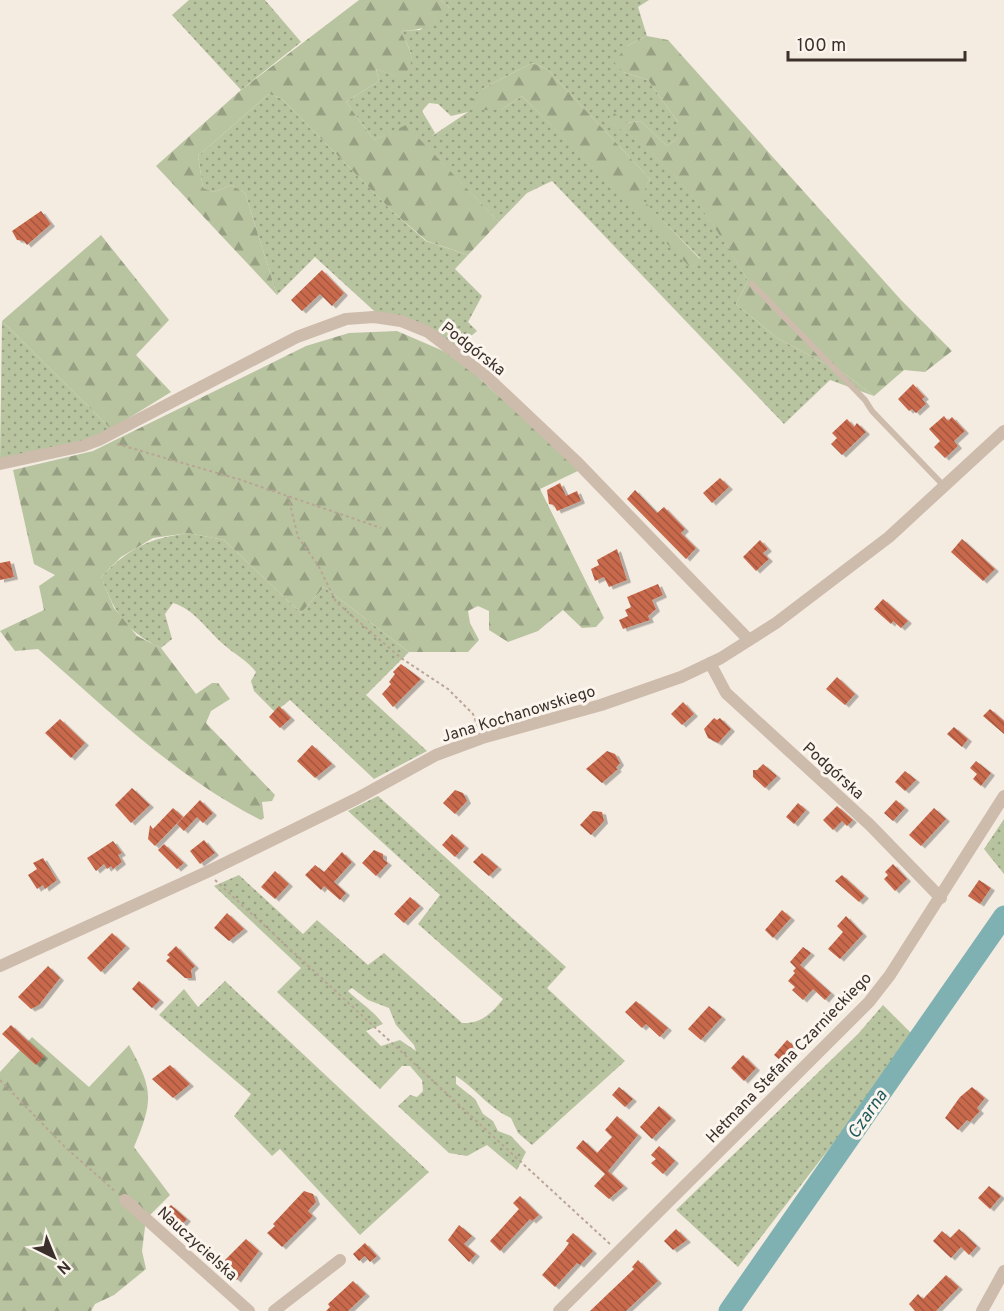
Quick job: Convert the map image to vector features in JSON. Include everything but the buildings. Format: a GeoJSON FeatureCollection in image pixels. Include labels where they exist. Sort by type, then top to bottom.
{"type":"FeatureCollection","features":[{"type":"Feature","properties":{"kind":"street","name":"Podgórska"},"geometry":{"type":"LineString","coordinates":[[0,464],[83,446],[99,440],[297,337],[346,319],[374,317],[400,321],[428,332],[493,383],[576,461],[749,640]]}},
{"type":"Feature","properties":{"kind":"street","name":"Jana Kochanowskiego"},"geometry":{"type":"LineString","coordinates":[[0,966],[207,872],[356,799],[436,755],[482,738],[600,705],[681,677],[710,663],[776,623],[889,537],[1004,431]]}},
{"type":"Feature","properties":{"kind":"street","name":"Podgórska"},"geometry":{"type":"LineString","coordinates":[[710,663],[726,693],[870,825],[940,898]]}},
{"type":"Feature","properties":{"kind":"street","name":"Hetmana Stefana Czarnieckiego"},"geometry":{"type":"LineString","coordinates":[[559,1311],[869,1002],[940,898],[1004,796]]}},
{"type":"Feature","properties":{"kind":"street","name":"Nauczycielska"},"geometry":{"type":"LineString","coordinates":[[125,1200],[249,1311]]}},
{"type":"Feature","properties":{"kind":"street"},"geometry":{"type":"LineString","coordinates":[[274,1311],[340,1260]]}},
{"type":"Feature","properties":{"kind":"street"},"geometry":{"type":"LineString","coordinates":[[982,1311],[1004,1271]]}},
{"type":"Feature","properties":{"kind":"lane"},"geometry":{"type":"LineString","coordinates":[[752,284],[945,486]]}},
{"type":"Feature","properties":{"kind":"path"},"geometry":{"type":"LineString","coordinates":[[99,440],[149,452],[190,467],[238,479],[381,528]]}},
{"type":"Feature","properties":{"kind":"path"},"geometry":{"type":"LineString","coordinates":[[288,496],[298,537],[318,565],[336,602],[401,658],[448,688],[473,714],[482,738]]}},
{"type":"Feature","properties":{"kind":"path"},"geometry":{"type":"LineString","coordinates":[[207,872],[618,1252]]}},
{"type":"Feature","properties":{"kind":"path"},"geometry":{"type":"LineString","coordinates":[[0,1080],[66,1148],[125,1200]]}},
{"type":"Feature","properties":{"kind":"green space"},"geometry":{"type":"Polygon","coordinates":[[[189,0],[265,0],[301,42],[241,90],[172,15],[189,0]]]}},
{"type":"Feature","properties":{"kind":"green space"},"geometry":{"type":"Polygon","coordinates":[[[359,0],[441,0],[449,7],[439,19],[429,26],[401,31],[410,51],[411,61],[401,78],[376,69],[379,81],[346,102],[374,140],[406,125],[499,222],[468,255],[427,241],[393,212],[281,98],[269,94],[198,156],[203,188],[214,192],[231,185],[245,193],[277,295],[156,166],[241,90],[359,0]]]}},
{"type":"Feature","properties":{"kind":"green space"},"geometry":{"type":"Polygon","coordinates":[[[441,0],[649,0],[638,7],[647,36],[627,46],[623,72],[648,80],[678,122],[678,138],[667,146],[641,121],[625,123],[608,121],[652,153],[671,171],[705,212],[748,281],[736,304],[777,338],[845,374],[874,396],[830,380],[784,424],[552,181],[527,193],[499,222],[406,126],[374,140],[346,102],[379,81],[376,69],[400,77],[411,60],[410,50],[401,31],[420,30],[449,7],[441,0]],[[532,63],[482,89],[501,110],[522,96],[692,267],[700,258],[640,198],[650,179],[547,69],[532,63]],[[429,103],[422,111],[435,133],[432,136],[468,112],[451,116],[438,104],[429,103]]]}},
{"type":"Feature","properties":{"kind":"green space"},"geometry":{"type":"Polygon","coordinates":[[[647,36],[668,40],[901,300],[952,351],[925,372],[904,370],[874,396],[845,374],[777,338],[736,304],[748,281],[704,212],[688,191],[651,153],[607,121],[613,112],[625,123],[641,121],[667,146],[678,138],[678,122],[648,80],[623,72],[614,62],[627,46],[647,36]]]}},
{"type":"Feature","properties":{"kind":"green space"},"geometry":{"type":"Polygon","coordinates":[[[532,63],[547,69],[650,179],[641,198],[700,259],[691,268],[522,96],[501,110],[470,110],[470,101],[482,89],[532,63]]]}},
{"type":"Feature","properties":{"kind":"green space"},"geometry":{"type":"Polygon","coordinates":[[[269,94],[281,98],[393,212],[426,241],[468,255],[455,269],[482,296],[468,322],[477,331],[457,348],[384,320],[315,257],[277,295],[245,193],[231,185],[214,192],[203,188],[198,156],[269,94]]]}},
{"type":"Feature","properties":{"kind":"green space"},"geometry":{"type":"Polygon","coordinates":[[[101,235],[169,320],[136,355],[171,392],[111,429],[2,321],[101,235]]]}},
{"type":"Feature","properties":{"kind":"green space"},"geometry":{"type":"Polygon","coordinates":[[[2,321],[111,429],[91,443],[0,463],[2,321]]]}},
{"type":"Feature","properties":{"kind":"green space"},"geometry":{"type":"Polygon","coordinates":[[[397,331],[455,356],[580,470],[540,489],[604,618],[596,627],[582,628],[563,610],[538,631],[508,642],[489,630],[489,611],[478,606],[468,611],[470,623],[479,640],[468,652],[409,652],[324,587],[301,613],[224,540],[188,533],[153,538],[121,557],[101,577],[114,608],[137,636],[161,648],[196,694],[212,683],[218,683],[230,699],[211,711],[206,723],[275,795],[272,801],[262,802],[264,818],[261,820],[230,803],[172,764],[38,649],[15,651],[0,631],[44,610],[39,586],[55,575],[34,564],[13,470],[93,451],[306,346],[349,333],[397,331]]]}},
{"type":"Feature","properties":{"kind":"green space"},"geometry":{"type":"Polygon","coordinates":[[[188,533],[224,540],[301,613],[324,587],[409,652],[366,695],[427,751],[374,779],[290,700],[275,712],[254,691],[251,681],[256,672],[223,644],[200,620],[181,606],[173,603],[165,614],[172,639],[161,648],[138,635],[117,611],[101,577],[121,558],[140,546],[161,538],[188,533]]]}},
{"type":"Feature","properties":{"kind":"green space"},"geometry":{"type":"Polygon","coordinates":[[[378,796],[566,967],[547,988],[625,1061],[532,1145],[518,1133],[511,1118],[496,1109],[456,1076],[456,1084],[475,1099],[483,1114],[493,1121],[498,1131],[511,1136],[526,1152],[517,1170],[487,1145],[467,1156],[449,1153],[398,1106],[410,1095],[417,1097],[423,1091],[422,1080],[410,1066],[402,1066],[380,1089],[277,992],[301,968],[214,886],[239,875],[303,934],[317,920],[368,965],[384,953],[462,1023],[475,1022],[486,1017],[503,999],[418,924],[440,895],[348,811],[378,796]],[[352,988],[348,991],[383,1024],[366,1031],[381,1046],[400,1040],[416,1051],[414,1045],[396,1025],[389,1008],[368,1000],[352,988]]]}},
{"type":"Feature","properties":{"kind":"green space"},"geometry":{"type":"Polygon","coordinates":[[[1004,819],[1004,874],[984,849],[1004,819]]]}},
{"type":"Feature","properties":{"kind":"green space"},"geometry":{"type":"Polygon","coordinates":[[[225,981],[429,1172],[360,1235],[280,1149],[272,1156],[234,1116],[251,1094],[159,1015],[184,989],[198,1007],[225,981]]]}},
{"type":"Feature","properties":{"kind":"green space"},"geometry":{"type":"Polygon","coordinates":[[[883,1005],[915,1037],[738,1267],[676,1210],[858,1034],[883,1005]]]}},
{"type":"Feature","properties":{"kind":"green space"},"geometry":{"type":"Polygon","coordinates":[[[32,1037],[89,1087],[129,1045],[143,1073],[148,1095],[148,1106],[134,1147],[170,1195],[146,1219],[142,1251],[146,1269],[114,1295],[95,1304],[91,1311],[0,1311],[0,1072],[32,1037]]]}},
{"type":"Feature","properties":{"kind":"waterway","name":"Czarna"},"geometry":{"type":"LineString","coordinates":[[729,1311],[1004,916]]}}]}
